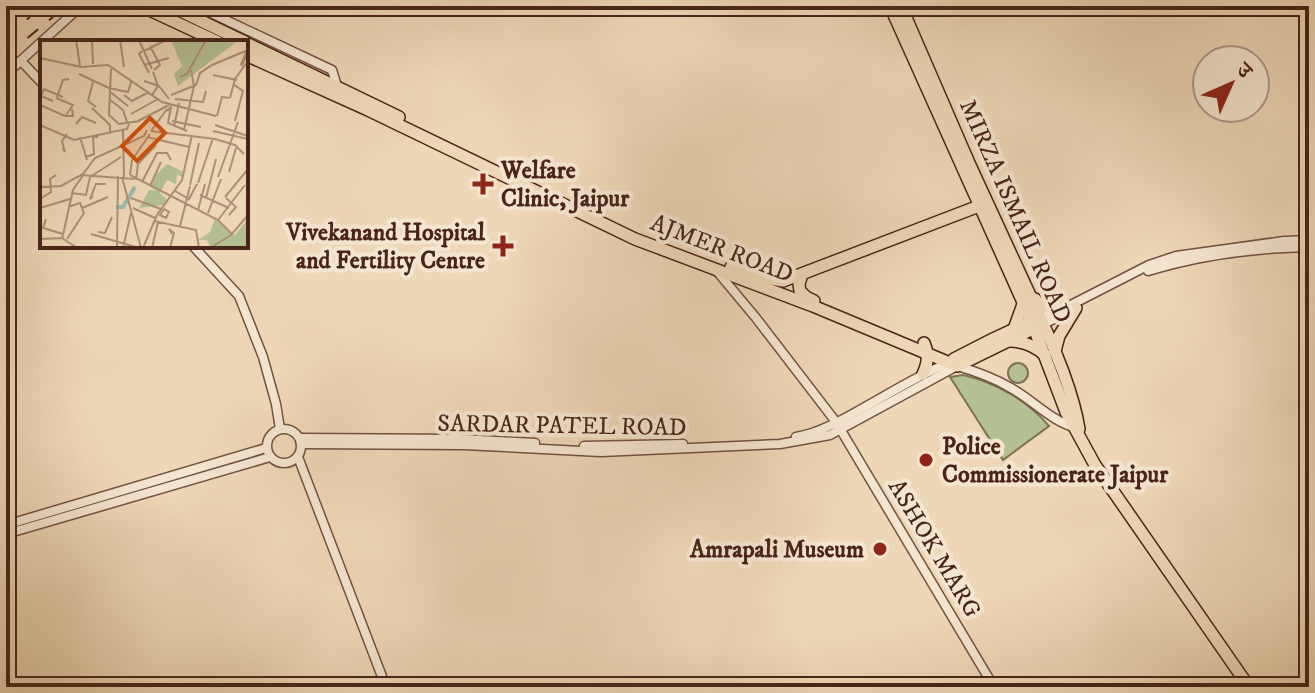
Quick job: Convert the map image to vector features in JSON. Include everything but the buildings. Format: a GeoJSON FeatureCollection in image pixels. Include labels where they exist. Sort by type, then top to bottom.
{"type":"FeatureCollection","features":[{"type":"Feature","properties":{"kind":"main road"},"geometry":{"type":"LineString","coordinates":[[141,6],[214,40]]}},
{"type":"Feature","properties":{"kind":"main road"},"geometry":{"type":"LineString","coordinates":[[170,6],[241,40]]}},
{"type":"Feature","properties":{"kind":"main road","name":"MIRZA ISMAIL ROAD"},"geometry":{"type":"LineString","coordinates":[[890,6],[932,90],[996,233],[1023,304],[1037,323]]}},
{"type":"Feature","properties":{"kind":"main road","name":"MIRZA ISMAIL ROAD"},"geometry":{"type":"LineString","coordinates":[[901,6],[979,206],[1027,289],[1066,412],[1101,475],[1249,687]]}},
{"type":"Feature","properties":{"kind":"main road"},"geometry":{"type":"LineString","coordinates":[[248,44],[329,88]]}},
{"type":"Feature","properties":{"kind":"main road"},"geometry":{"type":"LineString","coordinates":[[248,56],[329,88]]}},
{"type":"Feature","properties":{"kind":"main road","name":"AJMER ROAD"},"geometry":{"type":"LineString","coordinates":[[329,88],[635,239],[926,348]]}},
{"type":"Feature","properties":{"kind":"main road","name":"AJMER ROAD"},"geometry":{"type":"LineString","coordinates":[[329,88],[436,135],[646,236],[760,277],[783,281],[802,274]]}},
{"type":"Feature","properties":{"kind":"main road"},"geometry":{"type":"LineString","coordinates":[[802,274],[979,206]]}},
{"type":"Feature","properties":{"kind":"main road","name":"AJMER ROAD"},"geometry":{"type":"LineString","coordinates":[[802,274],[799,287],[806,297],[926,348]]}},
{"type":"Feature","properties":{"kind":"main road"},"geometry":{"type":"LineString","coordinates":[[780,293],[783,281]]}},
{"type":"Feature","properties":{"kind":"main road"},"geometry":{"type":"LineString","coordinates":[[1009,341],[1021,342],[1050,354],[1070,308],[1040,305],[1027,289]]}},
{"type":"Feature","properties":{"kind":"main road"},"geometry":{"type":"LineString","coordinates":[[1014,329],[1023,304]]}},
{"type":"Feature","properties":{"kind":"main road"},"geometry":{"type":"LineString","coordinates":[[959,364],[1014,329],[1037,323]]}},
{"type":"Feature","properties":{"kind":"main road"},"geometry":{"type":"LineString","coordinates":[[959,364],[1009,341],[1037,323]]}},
{"type":"Feature","properties":{"kind":"main road"},"geometry":{"type":"LineString","coordinates":[[923,374],[927,365],[926,348],[959,364]]}},
{"type":"Feature","properties":{"kind":"street"},"geometry":{"type":"LineString","coordinates":[[44,40],[81,6]]}},
{"type":"Feature","properties":{"kind":"street"},"geometry":{"type":"LineString","coordinates":[[196,6],[332,70],[329,88]]}},
{"type":"Feature","properties":{"kind":"street"},"geometry":{"type":"LineString","coordinates":[[6,74],[40,44]]}},
{"type":"Feature","properties":{"kind":"street"},"geometry":{"type":"LineString","coordinates":[[21,61],[40,81]]}},
{"type":"Feature","properties":{"kind":"street"},"geometry":{"type":"LineString","coordinates":[[1070,308],[1149,265],[1176,256],[1309,240]]}},
{"type":"Feature","properties":{"kind":"street"},"geometry":{"type":"LineString","coordinates":[[1037,323],[1152,269],[1194,259],[1258,250],[1309,247]]}},
{"type":"Feature","properties":{"kind":"street"},"geometry":{"type":"LineString","coordinates":[[195,248],[239,296],[263,357],[280,429]]}},
{"type":"Feature","properties":{"kind":"street","name":"ASHOK MARG"},"geometry":{"type":"LineString","coordinates":[[716,269],[841,425],[994,687]]}},
{"type":"Feature","properties":{"kind":"street"},"geometry":{"type":"LineString","coordinates":[[841,425],[959,364]]}},
{"type":"Feature","properties":{"kind":"street"},"geometry":{"type":"LineString","coordinates":[[841,425],[923,374],[959,364],[1012,388],[1063,425],[1078,431]]}},
{"type":"Feature","properties":{"kind":"street","name":"SARDAR PATEL ROAD"},"geometry":{"type":"LineString","coordinates":[[300,441],[460,439],[590,446],[779,439],[819,434],[841,425]]}},
{"type":"Feature","properties":{"kind":"street"},"geometry":{"type":"LineString","coordinates":[[297,458],[282,464],[268,452],[267,443],[271,434],[280,429],[291,430],[300,441],[297,458],[384,687]]}},
{"type":"Feature","properties":{"kind":"street"},"geometry":{"type":"LineString","coordinates":[[6,534],[35,521],[268,452]]}},
{"type":"Feature","properties":{"kind":"street"},"geometry":{"type":"LineString","coordinates":[[6,525],[35,521]]}},
{"type":"Feature","properties":{"kind":"green space"},"geometry":{"type":"Polygon","coordinates":[[[1018,363],[1025,366],[1028,373],[1025,380],[1018,383],[1011,380],[1008,373],[1011,366],[1018,363]]]}},
{"type":"Feature","properties":{"kind":"green space"},"geometry":{"type":"Polygon","coordinates":[[[963,375],[987,382],[1010,394],[1031,408],[1049,426],[1003,460],[950,377],[963,375]]]}},
{"type":"Feature","properties":{"kind":"railway"},"geometry":{"type":"LineString","coordinates":[[6,38],[42,6]]}},
{"type":"Feature","properties":{"kind":"railway"},"geometry":{"type":"LineString","coordinates":[[6,56],[66,6]]}},
{"type":"Feature","properties":{"kind":"place","name":"Welfare Clinic, Jaipur"},"geometry":{"type":"Point","coordinates":[483,184]}},
{"type":"Feature","properties":{"kind":"place","name":"Vivekanand Hospital and Fertility Centre"},"geometry":{"type":"Point","coordinates":[503,246]}},
{"type":"Feature","properties":{"kind":"place","name":"Police Commissionerate Jaipur"},"geometry":{"type":"Point","coordinates":[926,460]}},
{"type":"Feature","properties":{"kind":"place","name":"Amrapali Museum"},"geometry":{"type":"Point","coordinates":[880,549]}}]}
